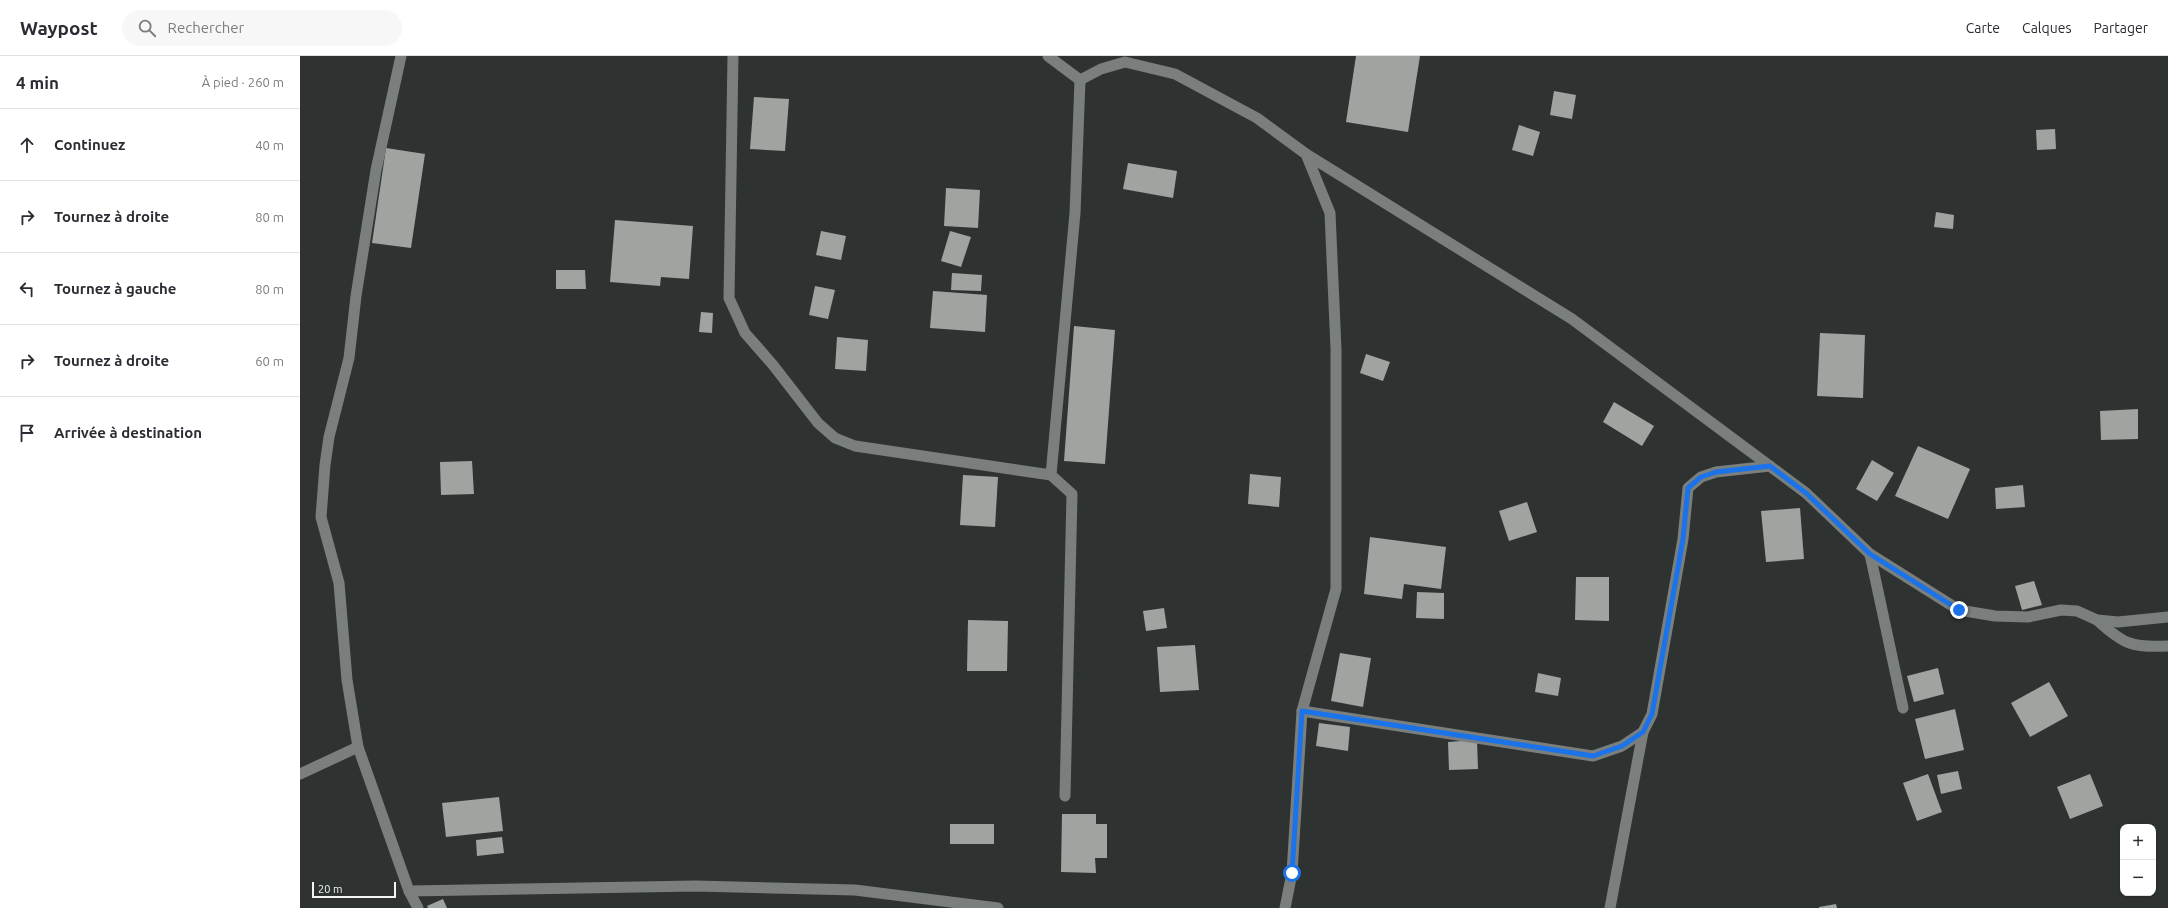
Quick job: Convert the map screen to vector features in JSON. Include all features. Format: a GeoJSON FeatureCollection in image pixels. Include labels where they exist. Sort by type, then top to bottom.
{"type":"FeatureCollection","features":[{"type":"Feature","properties":{"kind":"street"},"geometry":{"type":"LineString","coordinates":[[401,56],[376,170],[356,296],[349,358],[329,437],[324,472],[321,517],[339,583],[347,680],[358,747],[409,891],[418,908]]}},
{"type":"Feature","properties":{"kind":"street"},"geometry":{"type":"LineString","coordinates":[[733,56],[729,298],[745,333],[773,365],[818,423],[835,438],[855,446],[1051,475],[1072,494],[1066,796]]}},
{"type":"Feature","properties":{"kind":"street"},"geometry":{"type":"LineString","coordinates":[[1048,56],[1080,80]]}},
{"type":"Feature","properties":{"kind":"street"},"geometry":{"type":"LineString","coordinates":[[1080,80],[1101,69],[1125,62],[1175,74],[1257,118],[1306,154],[1572,319],[1806,493],[1870,554],[1959,610],[1994,616],[2028,617],[2061,610],[2077,611],[2096,620],[2111,634],[2128,644],[2148,647],[2168,646]]}},
{"type":"Feature","properties":{"kind":"street"},"geometry":{"type":"LineString","coordinates":[[1051,475],[1075,213],[1080,80]]}},
{"type":"Feature","properties":{"kind":"street"},"geometry":{"type":"LineString","coordinates":[[1285,908],[1292,873],[1302,711],[1336,590],[1336,349],[1330,212],[1306,154]]}},
{"type":"Feature","properties":{"kind":"street"},"geometry":{"type":"LineString","coordinates":[[1610,908],[1643,732],[1652,714],[1683,539],[1688,488],[1701,477],[1716,472],[1770,466]]}},
{"type":"Feature","properties":{"kind":"street"},"geometry":{"type":"LineString","coordinates":[[1870,554],[1903,708]]}},
{"type":"Feature","properties":{"kind":"street"},"geometry":{"type":"LineString","coordinates":[[2096,620],[2136,622],[2168,617]]}},
{"type":"Feature","properties":{"kind":"street"},"geometry":{"type":"LineString","coordinates":[[1302,711],[1593,756],[1622,746],[1643,732]]}},
{"type":"Feature","properties":{"kind":"street"},"geometry":{"type":"LineString","coordinates":[[300,774],[358,747]]}},
{"type":"Feature","properties":{"kind":"street"},"geometry":{"type":"LineString","coordinates":[[409,891],[696,886],[855,890],[998,908]]}},
{"type":"Feature","properties":{"kind":"building"},"geometry":{"type":"Polygon","coordinates":[[[1356,56],[1420,56],[1408,132],[1346,122],[1356,56]]]}},
{"type":"Feature","properties":{"kind":"building"},"geometry":{"type":"Polygon","coordinates":[[[1554,91],[1576,95],[1572,119],[1550,115],[1554,91]]]}},
{"type":"Feature","properties":{"kind":"building"},"geometry":{"type":"Polygon","coordinates":[[[754,97],[789,99],[785,151],[750,149],[754,97]]]}},
{"type":"Feature","properties":{"kind":"building"},"geometry":{"type":"Polygon","coordinates":[[[1519,125],[1540,132],[1533,156],[1512,150],[1519,125]]]}},
{"type":"Feature","properties":{"kind":"building"},"geometry":{"type":"Polygon","coordinates":[[[2055,129],[2056,149],[2037,150],[2036,130],[2055,129]]]}},
{"type":"Feature","properties":{"kind":"building"},"geometry":{"type":"Polygon","coordinates":[[[386,148],[425,154],[411,248],[372,243],[386,148]]]}},
{"type":"Feature","properties":{"kind":"building"},"geometry":{"type":"Polygon","coordinates":[[[1128,163],[1177,171],[1173,198],[1123,189],[1128,163]]]}},
{"type":"Feature","properties":{"kind":"building"},"geometry":{"type":"Polygon","coordinates":[[[946,188],[980,190],[978,228],[944,226],[946,188]]]}},
{"type":"Feature","properties":{"kind":"building"},"geometry":{"type":"Polygon","coordinates":[[[1936,212],[1954,215],[1953,229],[1934,227],[1936,212]]]}},
{"type":"Feature","properties":{"kind":"building"},"geometry":{"type":"Polygon","coordinates":[[[615,220],[693,226],[689,279],[661,277],[660,286],[610,282],[615,220]]]}},
{"type":"Feature","properties":{"kind":"building"},"geometry":{"type":"Polygon","coordinates":[[[821,231],[846,236],[841,260],[816,255],[821,231]]]}},
{"type":"Feature","properties":{"kind":"building"},"geometry":{"type":"Polygon","coordinates":[[[950,231],[971,237],[961,267],[941,261],[950,231]]]}},
{"type":"Feature","properties":{"kind":"building"},"geometry":{"type":"Polygon","coordinates":[[[556,270],[585,270],[586,289],[556,289],[556,270]]]}},
{"type":"Feature","properties":{"kind":"building"},"geometry":{"type":"Polygon","coordinates":[[[952,273],[982,275],[981,291],[951,290],[952,273]]]}},
{"type":"Feature","properties":{"kind":"building"},"geometry":{"type":"Polygon","coordinates":[[[815,286],[835,290],[828,319],[809,315],[815,286]]]}},
{"type":"Feature","properties":{"kind":"building"},"geometry":{"type":"Polygon","coordinates":[[[933,291],[987,295],[985,332],[930,328],[933,291]]]}},
{"type":"Feature","properties":{"kind":"building"},"geometry":{"type":"Polygon","coordinates":[[[701,312],[713,313],[712,333],[699,332],[701,312]]]}},
{"type":"Feature","properties":{"kind":"building"},"geometry":{"type":"Polygon","coordinates":[[[1074,326],[1115,330],[1105,464],[1064,461],[1074,326]]]}},
{"type":"Feature","properties":{"kind":"building"},"geometry":{"type":"Polygon","coordinates":[[[1820,333],[1865,335],[1863,398],[1817,396],[1820,333]]]}},
{"type":"Feature","properties":{"kind":"building"},"geometry":{"type":"Polygon","coordinates":[[[837,337],[868,340],[866,371],[835,369],[837,337]]]}},
{"type":"Feature","properties":{"kind":"building"},"geometry":{"type":"Polygon","coordinates":[[[1366,354],[1390,362],[1383,381],[1360,373],[1366,354]]]}},
{"type":"Feature","properties":{"kind":"building"},"geometry":{"type":"Polygon","coordinates":[[[1614,402],[1654,426],[1642,446],[1603,422],[1614,402]]]}},
{"type":"Feature","properties":{"kind":"building"},"geometry":{"type":"Polygon","coordinates":[[[2138,409],[2138,439],[2101,440],[2100,411],[2138,409]]]}},
{"type":"Feature","properties":{"kind":"building"},"geometry":{"type":"Polygon","coordinates":[[[1918,446],[1970,469],[1948,519],[1895,496],[1918,446]]]}},
{"type":"Feature","properties":{"kind":"building"},"geometry":{"type":"Polygon","coordinates":[[[1872,460],[1894,473],[1877,501],[1856,489],[1872,460]]]}},
{"type":"Feature","properties":{"kind":"building"},"geometry":{"type":"Polygon","coordinates":[[[472,461],[474,494],[441,495],[440,462],[472,461]]]}},
{"type":"Feature","properties":{"kind":"building"},"geometry":{"type":"Polygon","coordinates":[[[1250,474],[1281,477],[1279,507],[1248,504],[1250,474]]]}},
{"type":"Feature","properties":{"kind":"building"},"geometry":{"type":"Polygon","coordinates":[[[963,475],[998,477],[995,527],[960,525],[963,475]]]}},
{"type":"Feature","properties":{"kind":"building"},"geometry":{"type":"Polygon","coordinates":[[[2023,485],[2025,507],[1996,509],[1995,488],[2023,485]]]}},
{"type":"Feature","properties":{"kind":"building"},"geometry":{"type":"Polygon","coordinates":[[[1527,502],[1537,532],[1509,541],[1499,511],[1527,502]]]}},
{"type":"Feature","properties":{"kind":"building"},"geometry":{"type":"Polygon","coordinates":[[[1800,508],[1804,559],[1766,562],[1761,511],[1800,508]]]}},
{"type":"Feature","properties":{"kind":"building"},"geometry":{"type":"Polygon","coordinates":[[[1370,537],[1446,547],[1441,589],[1404,584],[1402,599],[1364,594],[1370,537]]]}},
{"type":"Feature","properties":{"kind":"building"},"geometry":{"type":"Polygon","coordinates":[[[1576,577],[1609,577],[1609,621],[1575,620],[1576,577]]]}},
{"type":"Feature","properties":{"kind":"building"},"geometry":{"type":"Polygon","coordinates":[[[2034,581],[2042,605],[2022,610],[2015,586],[2034,581]]]}},
{"type":"Feature","properties":{"kind":"building"},"geometry":{"type":"Polygon","coordinates":[[[1417,592],[1444,593],[1444,619],[1416,618],[1417,592]]]}},
{"type":"Feature","properties":{"kind":"building"},"geometry":{"type":"Polygon","coordinates":[[[1164,608],[1167,628],[1146,631],[1143,611],[1164,608]]]}},
{"type":"Feature","properties":{"kind":"building"},"geometry":{"type":"Polygon","coordinates":[[[968,620],[1008,621],[1007,671],[967,671],[968,620]]]}},
{"type":"Feature","properties":{"kind":"building"},"geometry":{"type":"Polygon","coordinates":[[[1195,645],[1199,690],[1160,692],[1157,647],[1195,645]]]}},
{"type":"Feature","properties":{"kind":"building"},"geometry":{"type":"Polygon","coordinates":[[[1340,653],[1371,658],[1363,707],[1331,701],[1340,653]]]}},
{"type":"Feature","properties":{"kind":"building"},"geometry":{"type":"Polygon","coordinates":[[[1938,668],[1944,694],[1914,702],[1907,676],[1938,668]]]}},
{"type":"Feature","properties":{"kind":"building"},"geometry":{"type":"Polygon","coordinates":[[[1538,673],[1561,678],[1558,696],[1535,692],[1538,673]]]}},
{"type":"Feature","properties":{"kind":"building"},"geometry":{"type":"Polygon","coordinates":[[[2049,682],[2068,716],[2030,737],[2011,703],[2049,682]]]}},
{"type":"Feature","properties":{"kind":"building"},"geometry":{"type":"Polygon","coordinates":[[[1955,709],[1964,750],[1925,759],[1915,719],[1955,709]]]}},
{"type":"Feature","properties":{"kind":"building"},"geometry":{"type":"Polygon","coordinates":[[[1319,723],[1350,727],[1348,751],[1316,746],[1319,723]]]}},
{"type":"Feature","properties":{"kind":"building"},"geometry":{"type":"Polygon","coordinates":[[[1477,740],[1478,769],[1449,770],[1448,742],[1477,740]]]}},
{"type":"Feature","properties":{"kind":"building"},"geometry":{"type":"Polygon","coordinates":[[[1958,771],[1962,789],[1941,794],[1937,775],[1958,771]]]}},
{"type":"Feature","properties":{"kind":"building"},"geometry":{"type":"Polygon","coordinates":[[[1928,774],[1942,812],[1917,821],[1903,783],[1928,774]]]}},
{"type":"Feature","properties":{"kind":"building"},"geometry":{"type":"Polygon","coordinates":[[[2090,774],[2103,806],[2070,819],[2057,787],[2090,774]]]}},
{"type":"Feature","properties":{"kind":"building"},"geometry":{"type":"Polygon","coordinates":[[[499,797],[503,831],[446,837],[442,803],[499,797]]]}},
{"type":"Feature","properties":{"kind":"building"},"geometry":{"type":"Polygon","coordinates":[[[1062,814],[1096,814],[1096,824],[1107,824],[1107,858],[1095,858],[1096,873],[1061,872],[1062,814]]]}},
{"type":"Feature","properties":{"kind":"building"},"geometry":{"type":"Polygon","coordinates":[[[950,824],[994,824],[994,844],[950,844],[950,824]]]}},
{"type":"Feature","properties":{"kind":"building"},"geometry":{"type":"Polygon","coordinates":[[[502,837],[504,853],[477,856],[476,840],[502,837]]]}},
{"type":"Feature","properties":{"kind":"building"},"geometry":{"type":"Polygon","coordinates":[[[443,899],[447,908],[428,908],[427,906],[443,899]]]}},
{"type":"Feature","properties":{"kind":"building"},"geometry":{"type":"Polygon","coordinates":[[[1836,904],[1837,908],[1819,908],[1819,907],[1836,904]]]}},
{"type":"Feature","properties":{"kind":"route"},"geometry":{"type":"LineString","coordinates":[[1292,873],[1302,711],[1593,756],[1622,746],[1643,732],[1652,714],[1683,539],[1688,488],[1701,477],[1716,472],[1770,466],[1806,493],[1870,554],[1959,610]]}}]}
